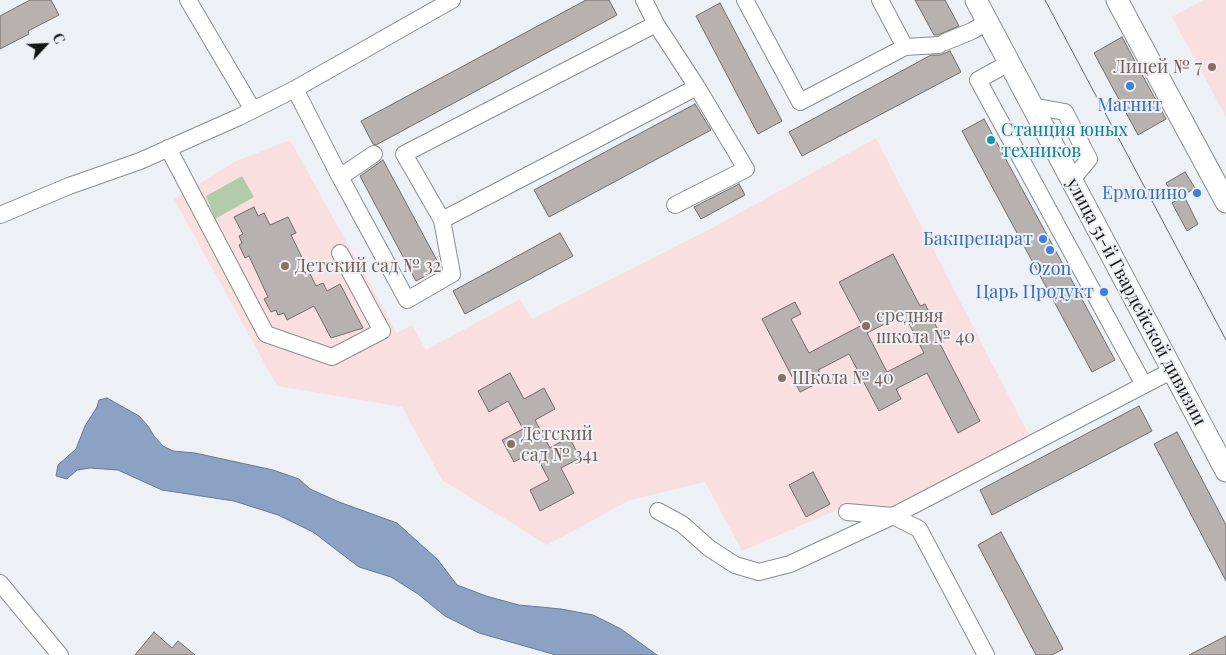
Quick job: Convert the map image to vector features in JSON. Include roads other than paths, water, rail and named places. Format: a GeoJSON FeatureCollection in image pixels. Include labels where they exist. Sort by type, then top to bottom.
{"type":"FeatureCollection","features":[{"type":"Feature","properties":{"kind":"main road","name":"улица 51-й Гвардейской дивизии"},"geometry":{"type":"LineString","coordinates":[[976,0],[1226,470]]}},
{"type":"Feature","properties":{"kind":"main road"},"geometry":{"type":"LineString","coordinates":[[1117,0],[1226,202]]}},
{"type":"Feature","properties":{"kind":"street"},"geometry":{"type":"LineString","coordinates":[[188,0],[253,110]]}},
{"type":"Feature","properties":{"kind":"street"},"geometry":{"type":"LineString","coordinates":[[0,215],[69,186],[140,161],[253,110],[452,0]]}},
{"type":"Feature","properties":{"kind":"street"},"geometry":{"type":"LineString","coordinates":[[644,0],[656,24],[746,169],[675,205]]}},
{"type":"Feature","properties":{"kind":"street"},"geometry":{"type":"LineString","coordinates":[[745,0],[800,102],[905,47],[942,43],[972,31],[987,22]]}},
{"type":"Feature","properties":{"kind":"street"},"geometry":{"type":"LineString","coordinates":[[880,0],[905,47]]}},
{"type":"Feature","properties":{"kind":"street"},"geometry":{"type":"LineString","coordinates":[[295,88],[407,300],[452,274],[442,220],[404,154],[656,24]]}},
{"type":"Feature","properties":{"kind":"street"},"geometry":{"type":"LineString","coordinates":[[1009,63],[978,80],[1144,385]]}},
{"type":"Feature","properties":{"kind":"street"},"geometry":{"type":"LineString","coordinates":[[442,220],[696,86]]}},
{"type":"Feature","properties":{"kind":"street"},"geometry":{"type":"LineString","coordinates":[[168,148],[266,334],[332,357],[382,331],[340,253]]}},
{"type":"Feature","properties":{"kind":"street"},"geometry":{"type":"LineString","coordinates":[[340,176],[374,154]]}},
{"type":"Feature","properties":{"kind":"street"},"geometry":{"type":"LineString","coordinates":[[658,511],[682,524],[710,548],[734,565],[759,572],[790,564],[893,516],[1172,371]]}},
{"type":"Feature","properties":{"kind":"street"},"geometry":{"type":"LineString","coordinates":[[847,512],[893,516],[919,529],[986,655]]}},
{"type":"Feature","properties":{"kind":"street"},"geometry":{"type":"LineString","coordinates":[[0,583],[60,655]]}},
{"type":"Feature","properties":{"kind":"water"},"geometry":{"type":"Polygon","coordinates":[[[107,398],[139,416],[163,446],[173,451],[195,453],[273,470],[299,479],[310,489],[339,502],[397,523],[438,560],[457,585],[486,596],[519,605],[561,609],[593,615],[621,629],[657,655],[556,655],[479,633],[445,616],[418,594],[391,577],[359,567],[313,532],[278,515],[234,501],[162,490],[118,470],[90,468],[77,470],[67,479],[56,476],[58,465],[76,449],[85,426],[97,407],[99,400],[107,398]]]}},
{"type":"Feature","properties":{"kind":"tram line"},"geometry":{"type":"LineString","coordinates":[[1045,0],[1226,340]]}},
{"type":"Feature","properties":{"kind":"place","name":"Лицей № 7"},"geometry":{"type":"Point","coordinates":[1212,67]}},
{"type":"Feature","properties":{"kind":"place","name":"Магнит"},"geometry":{"type":"Point","coordinates":[1130,86]}},
{"type":"Feature","properties":{"kind":"place","name":"Станция юных техников"},"geometry":{"type":"Point","coordinates":[991,140]}},
{"type":"Feature","properties":{"kind":"place","name":"Ермолино"},"geometry":{"type":"Point","coordinates":[1197,193]}},
{"type":"Feature","properties":{"kind":"place","name":"Бакпрепарат"},"geometry":{"type":"Point","coordinates":[1043,239]}},
{"type":"Feature","properties":{"kind":"place","name":"Ozon"},"geometry":{"type":"Point","coordinates":[1050,250]}},
{"type":"Feature","properties":{"kind":"place","name":"Детский сад № 32"},"geometry":{"type":"Point","coordinates":[285,266]}},
{"type":"Feature","properties":{"kind":"place","name":"Царь Продукт"},"geometry":{"type":"Point","coordinates":[1104,292]}},
{"type":"Feature","properties":{"kind":"place","name":"средняя школа № 40"},"geometry":{"type":"Point","coordinates":[866,326]}},
{"type":"Feature","properties":{"kind":"place","name":"Школа № 40"},"geometry":{"type":"Point","coordinates":[782,378]}},
{"type":"Feature","properties":{"kind":"place","name":"Детский сад № 341"},"geometry":{"type":"Point","coordinates":[511,444]}}]}
